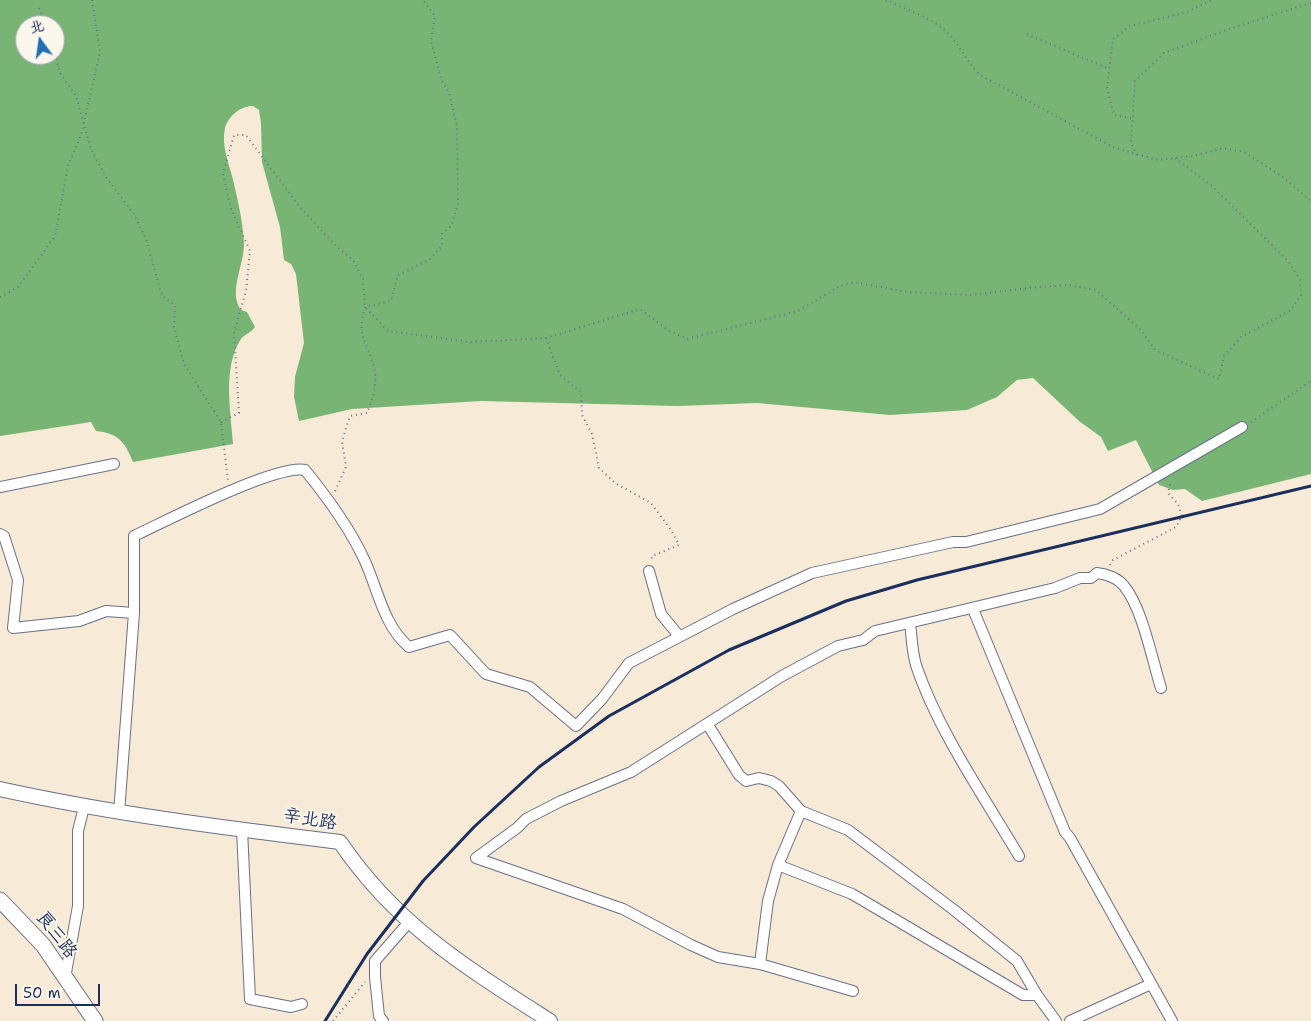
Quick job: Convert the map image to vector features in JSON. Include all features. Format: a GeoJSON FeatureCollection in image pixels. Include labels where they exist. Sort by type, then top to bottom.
{"type":"FeatureCollection","features":[{"type":"Feature","properties":{"kind":"main road","name":"良三路"},"geometry":{"type":"LineString","coordinates":[[0,900],[43,945],[95,1021]]}},
{"type":"Feature","properties":{"kind":"street"},"geometry":{"type":"LineString","coordinates":[[119,813],[134,614],[134,536],[229,492],[286,470],[297,468],[305,470],[335,508],[364,559],[387,617],[399,639],[409,647],[450,635],[455,638],[486,674],[530,687],[576,726],[602,699],[629,663],[679,636],[812,573],[953,542],[966,542],[1100,509],[1242,427]]}},
{"type":"Feature","properties":{"kind":"street"},"geometry":{"type":"LineString","coordinates":[[0,487],[114,464]]}},
{"type":"Feature","properties":{"kind":"street"},"geometry":{"type":"LineString","coordinates":[[0,534],[4,536],[18,580],[13,628],[79,621],[106,611],[134,614]]}},
{"type":"Feature","properties":{"kind":"street"},"geometry":{"type":"LineString","coordinates":[[649,571],[661,614],[679,636]]}},
{"type":"Feature","properties":{"kind":"street"},"geometry":{"type":"LineString","coordinates":[[853,991],[760,964],[718,957],[623,909],[476,858],[517,828],[526,819],[561,801],[631,772],[708,725],[782,676],[838,646],[863,640],[875,631],[974,609],[1055,588],[1080,578],[1091,578],[1097,572],[1105,574],[1123,584],[1134,599],[1161,688]]}},
{"type":"Feature","properties":{"kind":"street"},"geometry":{"type":"LineString","coordinates":[[974,609],[1065,832],[1172,1021]]}},
{"type":"Feature","properties":{"kind":"street"},"geometry":{"type":"LineString","coordinates":[[910,623],[917,667],[934,706],[958,753],[1019,856]]}},
{"type":"Feature","properties":{"kind":"street"},"geometry":{"type":"LineString","coordinates":[[708,725],[739,775],[746,781],[759,778],[771,781],[801,811],[848,830],[954,910],[1017,962],[1037,995],[1056,1021]]}},
{"type":"Feature","properties":{"kind":"street","name":"辛北路"},"geometry":{"type":"LineString","coordinates":[[0,790],[84,808],[340,842],[372,885],[409,922],[454,960],[550,1021]]}},
{"type":"Feature","properties":{"kind":"street"},"geometry":{"type":"LineString","coordinates":[[65,978],[78,906],[78,830],[84,808]]}},
{"type":"Feature","properties":{"kind":"street"},"geometry":{"type":"LineString","coordinates":[[760,964],[768,901],[778,864],[801,811]]}},
{"type":"Feature","properties":{"kind":"street"},"geometry":{"type":"LineString","coordinates":[[242,830],[250,999],[291,1007],[302,1004]]}},
{"type":"Feature","properties":{"kind":"street"},"geometry":{"type":"LineString","coordinates":[[778,864],[852,894],[1023,995],[1037,995]]}},
{"type":"Feature","properties":{"kind":"street"},"geometry":{"type":"LineString","coordinates":[[383,1021],[379,1016],[375,961],[409,922]]}},
{"type":"Feature","properties":{"kind":"street"},"geometry":{"type":"LineString","coordinates":[[1070,1021],[1151,984]]}},
{"type":"Feature","properties":{"kind":"path"},"geometry":{"type":"LineString","coordinates":[[0,297],[18,287],[55,236],[68,166],[83,125],[100,52],[92,0]]}},
{"type":"Feature","properties":{"kind":"path"},"geometry":{"type":"LineString","coordinates":[[365,307],[391,301],[398,275],[429,260],[442,246],[442,234],[452,225],[458,203],[457,126],[449,93],[441,79],[431,40],[435,16],[423,0]]}},
{"type":"Feature","properties":{"kind":"path"},"geometry":{"type":"LineString","coordinates":[[886,0],[946,31],[962,50],[967,62],[980,75],[1115,148],[1158,160],[1224,148],[1244,152],[1283,177],[1311,201]]}},
{"type":"Feature","properties":{"kind":"path"},"geometry":{"type":"LineString","coordinates":[[1131,118],[1114,115],[1107,88],[1113,39],[1130,26],[1187,12],[1211,0]]}},
{"type":"Feature","properties":{"kind":"path"},"geometry":{"type":"LineString","coordinates":[[1137,155],[1131,143],[1131,118],[1135,81],[1164,53],[1232,28],[1311,3]]}},
{"type":"Feature","properties":{"kind":"path"},"geometry":{"type":"LineString","coordinates":[[40,8],[42,15]]}},
{"type":"Feature","properties":{"kind":"path"},"geometry":{"type":"LineString","coordinates":[[1026,34],[1109,69]]}},
{"type":"Feature","properties":{"kind":"path"},"geometry":{"type":"LineString","coordinates":[[58,65],[60,73],[76,96],[91,150],[105,176],[134,214],[146,239],[162,296],[175,305],[174,327],[184,364],[221,422],[229,492]]}},
{"type":"Feature","properties":{"kind":"path"},"geometry":{"type":"LineString","coordinates":[[221,422],[239,413],[234,333],[246,291],[250,251],[231,209],[223,174],[234,135],[246,135],[300,207],[334,244],[353,260],[363,279],[365,307],[360,324],[364,343],[374,368],[374,397],[367,413],[350,416],[342,441],[346,467],[336,489],[335,508]]}},
{"type":"Feature","properties":{"kind":"path"},"geometry":{"type":"LineString","coordinates":[[365,307],[388,331],[471,342],[546,338],[640,309],[668,330],[687,339],[798,311],[840,286],[854,282],[907,292],[971,296],[1028,288],[1068,285],[1096,290],[1140,329],[1155,350],[1219,379],[1224,356],[1241,337],[1290,310],[1301,296],[1300,280],[1289,262],[1212,186],[1175,158]]}},
{"type":"Feature","properties":{"kind":"path"},"geometry":{"type":"LineString","coordinates":[[546,338],[560,375],[581,392],[582,415],[592,434],[599,468],[615,483],[651,503],[671,530],[679,545],[652,556],[649,571]]}},
{"type":"Feature","properties":{"kind":"path"},"geometry":{"type":"LineString","coordinates":[[1242,427],[1311,381]]}},
{"type":"Feature","properties":{"kind":"path"},"geometry":{"type":"LineString","coordinates":[[1105,574],[1114,560],[1176,527],[1182,516],[1178,504],[1168,493],[1176,465]]}},
{"type":"Feature","properties":{"kind":"path"},"geometry":{"type":"LineString","coordinates":[[333,1021],[375,971]]}},
{"type":"Feature","properties":{"kind":"green space"},"geometry":{"type":"Polygon","coordinates":[[[0,0],[1311,0],[1311,474],[1202,501],[1185,489],[1173,490],[1159,485],[1136,440],[1108,451],[1101,437],[1079,421],[1033,378],[1017,380],[997,397],[967,410],[890,415],[757,403],[678,406],[481,401],[352,409],[299,421],[294,397],[295,377],[304,343],[296,274],[291,264],[284,260],[280,227],[262,162],[259,110],[253,106],[244,108],[232,115],[227,123],[224,134],[225,148],[238,204],[244,244],[236,287],[237,303],[241,310],[247,312],[255,327],[241,339],[231,363],[229,390],[233,444],[133,462],[120,440],[110,434],[96,431],[91,422],[0,436],[0,0]]]}},
{"type":"Feature","properties":{"kind":"railway"},"geometry":{"type":"LineString","coordinates":[[325,1021],[367,954],[423,881],[474,827],[539,767],[609,716],[729,650],[846,601],[917,580],[1311,486]]}}]}
